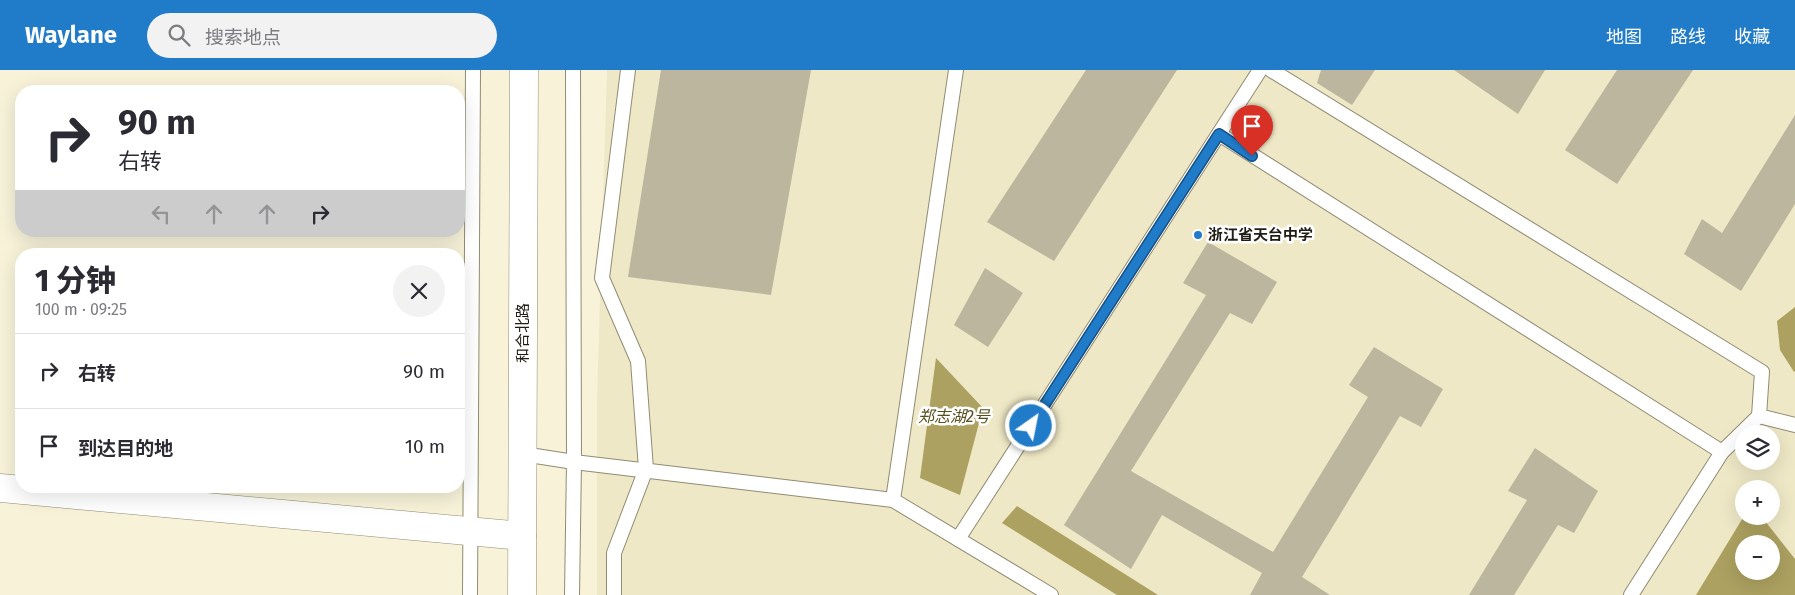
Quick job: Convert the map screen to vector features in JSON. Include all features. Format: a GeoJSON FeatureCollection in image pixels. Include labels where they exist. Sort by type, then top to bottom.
{"type":"FeatureCollection","features":[{"type":"Feature","properties":{"kind":"main road","name":"和合北路"},"geometry":{"type":"LineString","coordinates":[[522,595],[524,70]]}},
{"type":"Feature","properties":{"kind":"main road"},"geometry":{"type":"LineString","coordinates":[[0,488],[15,489]]}},
{"type":"Feature","properties":{"kind":"main road"},"geometry":{"type":"LineString","coordinates":[[55,493],[522,536]]}},
{"type":"Feature","properties":{"kind":"lane"},"geometry":{"type":"LineString","coordinates":[[470,595],[473,70]]}},
{"type":"Feature","properties":{"kind":"lane"},"geometry":{"type":"LineString","coordinates":[[572,595],[574,462],[573,70]]}},
{"type":"Feature","properties":{"kind":"lane"},"geometry":{"type":"LineString","coordinates":[[614,595],[614,552],[646,469],[638,362],[602,278],[628,70]]}},
{"type":"Feature","properties":{"kind":"lane"},"geometry":{"type":"LineString","coordinates":[[893,500],[956,70]]}},
{"type":"Feature","properties":{"kind":"lane"},"geometry":{"type":"LineString","coordinates":[[958,539],[1260,70]]}},
{"type":"Feature","properties":{"kind":"lane"},"geometry":{"type":"LineString","coordinates":[[1271,70],[1762,372],[1759,416],[1722,452],[1631,595]]}},
{"type":"Feature","properties":{"kind":"lane"},"geometry":{"type":"LineString","coordinates":[[1219,134],[1722,452]]}},
{"type":"Feature","properties":{"kind":"lane"},"geometry":{"type":"LineString","coordinates":[[1759,416],[1795,426]]}},
{"type":"Feature","properties":{"kind":"lane"},"geometry":{"type":"LineString","coordinates":[[522,454],[574,462],[646,469],[893,500],[1051,595]]}},
{"type":"Feature","properties":{"kind":"shaded area","name":"浙江省天台中学"},"geometry":{"type":"Polygon","coordinates":[[[607,70],[1795,70],[1795,595],[597,595],[597,399],[607,70]]]}},
{"type":"Feature","properties":{"kind":"water"},"geometry":{"type":"Polygon","coordinates":[[[1795,307],[1794,372],[1780,350],[1777,321],[1795,307]]]}},
{"type":"Feature","properties":{"kind":"water","name":"郑志湖2号"},"geometry":{"type":"Polygon","coordinates":[[[936,358],[983,408],[960,495],[920,478],[936,358]]]}},
{"type":"Feature","properties":{"kind":"water"},"geometry":{"type":"Polygon","coordinates":[[[1017,506],[1158,595],[1117,595],[1002,523],[1017,506]]]}},
{"type":"Feature","properties":{"kind":"water"},"geometry":{"type":"Polygon","coordinates":[[[1739,525],[1768,525],[1776,535],[1735,535],[1735,580],[1780,580],[1780,540],[1795,559],[1795,595],[1696,595],[1739,525]]]}},
{"type":"Feature","properties":{"kind":"building"},"geometry":{"type":"Polygon","coordinates":[[[661,70],[811,70],[771,295],[628,277],[661,70]]]}},
{"type":"Feature","properties":{"kind":"building"},"geometry":{"type":"Polygon","coordinates":[[[1086,70],[1177,70],[1054,261],[987,222],[1086,70]]]}},
{"type":"Feature","properties":{"kind":"building"},"geometry":{"type":"Polygon","coordinates":[[[1321,70],[1375,70],[1352,105],[1317,83],[1321,70]]]}},
{"type":"Feature","properties":{"kind":"building"},"geometry":{"type":"Polygon","coordinates":[[[1454,70],[1545,70],[1518,114],[1454,70]]]}},
{"type":"Feature","properties":{"kind":"building"},"geometry":{"type":"Polygon","coordinates":[[[1617,70],[1693,70],[1617,184],[1565,150],[1617,70]]]}},
{"type":"Feature","properties":{"kind":"building"},"geometry":{"type":"Polygon","coordinates":[[[1795,115],[1795,204],[1741,291],[1684,254],[1702,219],[1722,233],[1795,115]]]}},
{"type":"Feature","properties":{"kind":"building"},"geometry":{"type":"Polygon","coordinates":[[[1208,242],[1277,282],[1252,324],[1230,313],[1131,471],[1273,552],[1368,397],[1349,385],[1374,347],[1443,389],[1421,427],[1400,416],[1302,577],[1330,595],[1250,595],[1262,573],[1162,515],[1131,569],[1064,525],[1206,295],[1183,283],[1208,242]]]}},
{"type":"Feature","properties":{"kind":"building"},"geometry":{"type":"Polygon","coordinates":[[[985,268],[1023,293],[988,347],[954,325],[985,268]]]}},
{"type":"Feature","properties":{"kind":"building"},"geometry":{"type":"Polygon","coordinates":[[[1535,448],[1598,491],[1574,533],[1558,525],[1514,595],[1469,595],[1527,500],[1508,491],[1535,448]]]}},
{"type":"Feature","properties":{"kind":"place","name":"浙江省天台中学"},"geometry":{"type":"Point","coordinates":[1198,235]}},
{"type":"Feature","properties":{"kind":"route"},"geometry":{"type":"LineString","coordinates":[[1031,426],[1219,134],[1252,156]]}}]}
